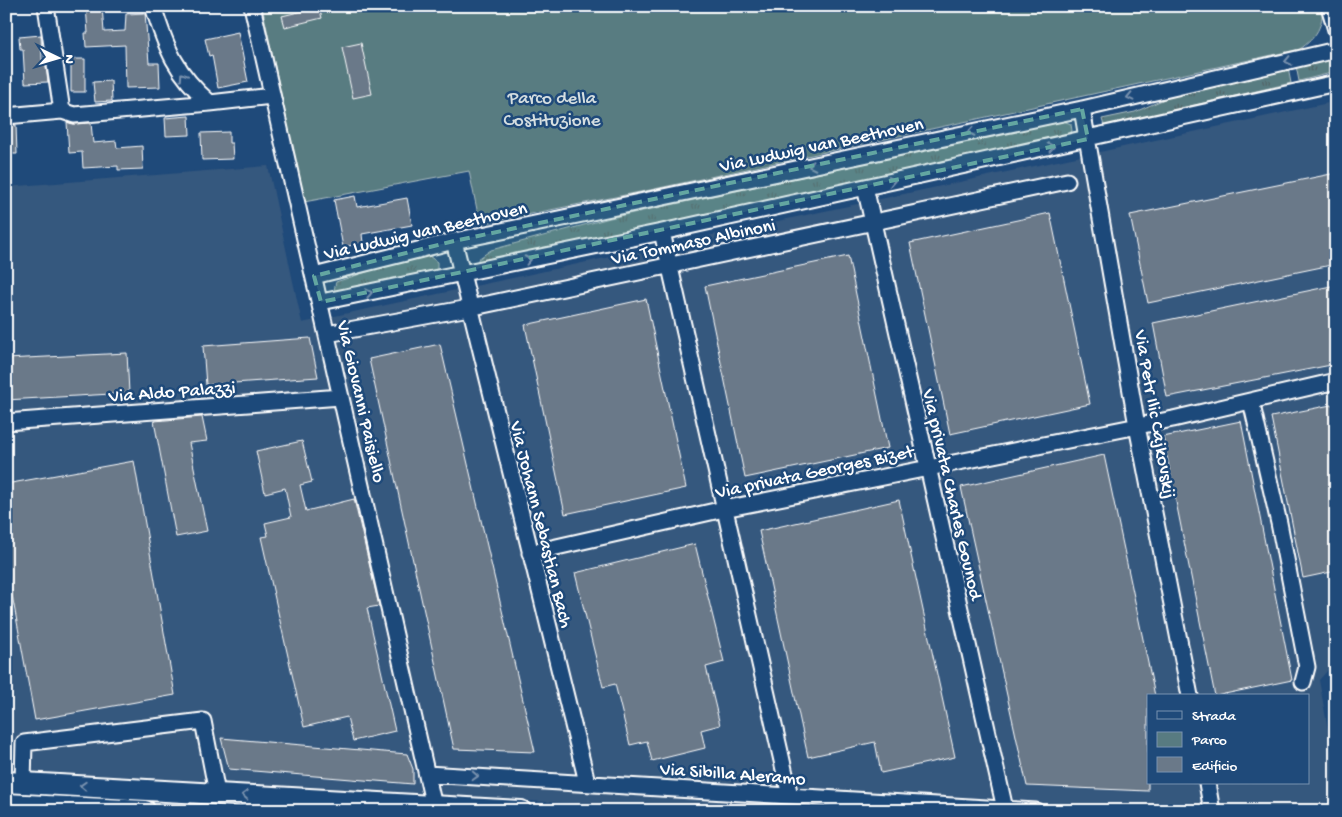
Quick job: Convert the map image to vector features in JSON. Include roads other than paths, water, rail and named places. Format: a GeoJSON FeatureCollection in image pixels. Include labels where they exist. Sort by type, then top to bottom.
{"type":"FeatureCollection","features":[{"type":"Feature","properties":{"kind":"main road"},"geometry":{"type":"LineString","coordinates":[[15,782],[217,793],[434,808],[520,811]]}},
{"type":"Feature","properties":{"kind":"main road"},"geometry":{"type":"LineString","coordinates":[[6,804],[145,811]]}},
{"type":"Feature","properties":{"kind":"street"},"geometry":{"type":"LineString","coordinates":[[46,6],[62,111]]}},
{"type":"Feature","properties":{"kind":"street"},"geometry":{"type":"LineString","coordinates":[[153,6],[163,40],[176,66],[190,86],[210,103]]}},
{"type":"Feature","properties":{"kind":"street","name":"Via Giovanni Paisiello"},"geometry":{"type":"LineString","coordinates":[[252,6],[321,302],[434,808]]}},
{"type":"Feature","properties":{"kind":"street"},"geometry":{"type":"LineString","coordinates":[[1330,6],[1336,30]]}},
{"type":"Feature","properties":{"kind":"street","name":"Via Ludwig van Beethoven"},"geometry":{"type":"LineString","coordinates":[[314,276],[454,241],[1082,108],[1336,50]]}},
{"type":"Feature","properties":{"kind":"street"},"geometry":{"type":"LineString","coordinates":[[321,302],[461,275],[662,232],[1336,83]]}},
{"type":"Feature","properties":{"kind":"street"},"geometry":{"type":"LineString","coordinates":[[6,116],[62,111],[74,115],[272,96]]}},
{"type":"Feature","properties":{"kind":"street","name":"Via Petr Ilic Cajkovskij"},"geometry":{"type":"LineString","coordinates":[[1082,108],[1138,426],[1190,694]]}},
{"type":"Feature","properties":{"kind":"street","name":"Via Tommaso Albinoni"},"geometry":{"type":"LineString","coordinates":[[327,334],[470,308],[1067,181]]}},
{"type":"Feature","properties":{"kind":"street","name":"Via privata Charles Gounod"},"geometry":{"type":"LineString","coordinates":[[865,187],[1005,809]]}},
{"type":"Feature","properties":{"kind":"street"},"geometry":{"type":"LineString","coordinates":[[662,232],[790,796]]}},
{"type":"Feature","properties":{"kind":"street","name":"Via Johann Sebastian Bach"},"geometry":{"type":"LineString","coordinates":[[454,241],[586,782]]}},
{"type":"Feature","properties":{"kind":"street","name":"Via privata Georges Bizet"},"geometry":{"type":"LineString","coordinates":[[530,553],[724,509],[1138,426],[1336,381]]}},
{"type":"Feature","properties":{"kind":"street","name":"Via Aldo Palazzi"},"geometry":{"type":"LineString","coordinates":[[6,422],[341,398]]}},
{"type":"Feature","properties":{"kind":"street"},"geometry":{"type":"LineString","coordinates":[[1250,401],[1279,523],[1307,667],[1303,682]]}},
{"type":"Feature","properties":{"kind":"street"},"geometry":{"type":"LineString","coordinates":[[15,782],[24,743],[203,721],[217,793]]}},
{"type":"Feature","properties":{"kind":"street","name":"Via Sibilla Aleramo"},"geometry":{"type":"LineString","coordinates":[[427,774],[586,782],[1036,811]]}},
{"type":"Feature","properties":{"kind":"street"},"geometry":{"type":"LineString","coordinates":[[1207,784],[1212,811]]}},
{"type":"Feature","properties":{"kind":"park label","name":"Parco della Costituzione"},"geometry":{"type":"Point","coordinates":[552,107]}}]}
